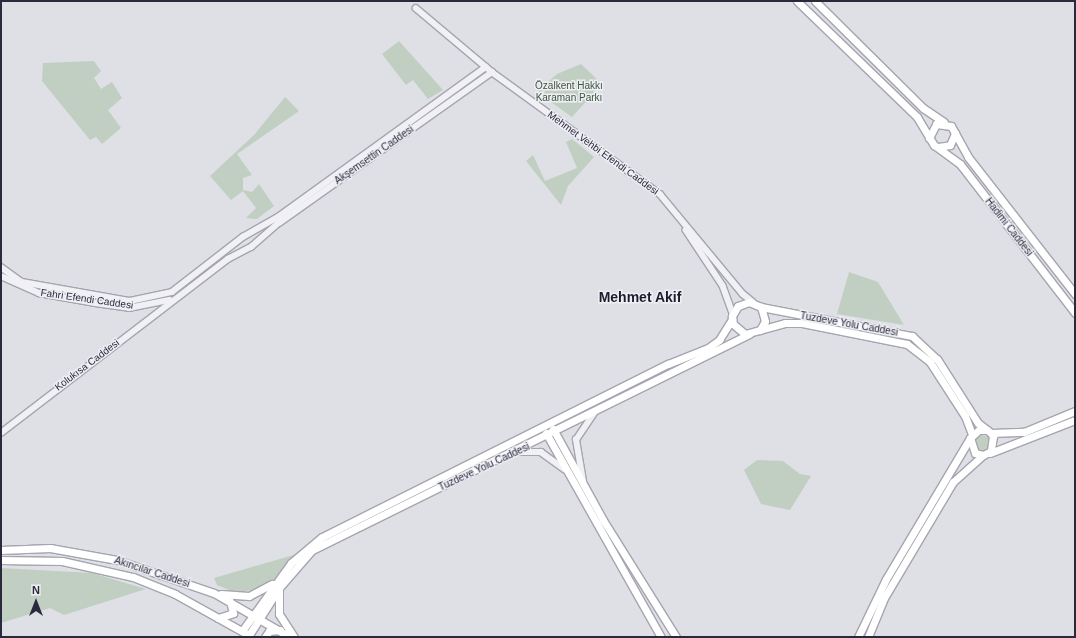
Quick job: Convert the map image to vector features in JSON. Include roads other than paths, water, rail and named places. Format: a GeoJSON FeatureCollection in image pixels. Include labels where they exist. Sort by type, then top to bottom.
{"type":"FeatureCollection","features":[{"type":"Feature","properties":{"kind":"main road"},"geometry":{"type":"LineString","coordinates":[[797,1],[917,117],[930,138],[938,147],[950,145],[955,133],[944,122],[923,108],[815,1]]}},
{"type":"Feature","properties":{"kind":"main road"},"geometry":{"type":"LineString","coordinates":[[930,138],[932,126],[944,122]]}},
{"type":"Feature","properties":{"kind":"main road","name":"Hadimi Caddesi"},"geometry":{"type":"LineString","coordinates":[[955,133],[968,157],[1075,294]]}},
{"type":"Feature","properties":{"kind":"main road","name":"Hadimi Caddesi"},"geometry":{"type":"LineString","coordinates":[[938,147],[960,164],[1075,312]]}},
{"type":"Feature","properties":{"kind":"main road"},"geometry":{"type":"LineString","coordinates":[[753,302],[761,308],[764,321],[760,330],[750,334],[740,332],[733,316],[741,304],[753,302]]}},
{"type":"Feature","properties":{"kind":"main road","name":"Tuzdeve Yolu Caddesi"},"geometry":{"type":"LineString","coordinates":[[761,308],[912,336],[937,360],[971,413],[989,431]]}},
{"type":"Feature","properties":{"kind":"main road","name":"Tuzdeve Yolu Caddesi"},"geometry":{"type":"LineString","coordinates":[[251,636],[277,585],[301,553],[340,526],[544,429],[668,364],[708,348],[718,340],[733,316]]}},
{"type":"Feature","properties":{"kind":"main road","name":"Tuzdeve Yolu Caddesi"},"geometry":{"type":"LineString","coordinates":[[760,330],[802,323],[907,344],[930,362],[965,416],[971,436],[972,450],[986,455]]}},
{"type":"Feature","properties":{"kind":"main road","name":"Tuzdeve Yolu Caddesi"},"geometry":{"type":"LineString","coordinates":[[242,631],[252,613],[277,585],[312,550],[513,452],[552,435],[750,334]]}},
{"type":"Feature","properties":{"kind":"main road"},"geometry":{"type":"LineString","coordinates":[[858,637],[886,579],[971,436],[989,431],[1024,432],[1075,411]]}},
{"type":"Feature","properties":{"kind":"main road"},"geometry":{"type":"LineString","coordinates":[[986,455],[1075,420]]}},
{"type":"Feature","properties":{"kind":"main road"},"geometry":{"type":"LineString","coordinates":[[551,425],[552,435],[576,485],[661,637]]}},
{"type":"Feature","properties":{"kind":"main road"},"geometry":{"type":"LineString","coordinates":[[544,429],[552,435],[584,482],[676,637]]}},
{"type":"Feature","properties":{"kind":"main road"},"geometry":{"type":"LineString","coordinates":[[868,637],[884,598],[953,482],[986,455],[995,444],[989,431]]}},
{"type":"Feature","properties":{"kind":"main road","name":"Akıncılar Caddesi"},"geometry":{"type":"LineString","coordinates":[[1,550],[33,547],[80,552],[156,572],[214,593],[260,617],[290,637]]}},
{"type":"Feature","properties":{"kind":"main road","name":"Akıncılar Caddesi"},"geometry":{"type":"LineString","coordinates":[[1,560],[62,561],[108,570],[161,587],[251,636]]}},
{"type":"Feature","properties":{"kind":"main road"},"geometry":{"type":"LineString","coordinates":[[214,593],[249,596],[277,585],[279,614],[294,637]]}},
{"type":"Feature","properties":{"kind":"main road"},"geometry":{"type":"LineString","coordinates":[[218,618],[233,613],[230,601]]}},
{"type":"Feature","properties":{"kind":"main road"},"geometry":{"type":"LineString","coordinates":[[265,637],[269,631],[280,630]]}},
{"type":"Feature","properties":{"kind":"street","name":"Mehmet Vehbi Efendi Caddesi"},"geometry":{"type":"LineString","coordinates":[[416,8],[492,72],[660,194],[742,294],[753,302]]}},
{"type":"Feature","properties":{"kind":"street","name":"Akşemsettin Caddesi"},"geometry":{"type":"LineString","coordinates":[[173,295],[252,232],[278,217],[486,67]]}},
{"type":"Feature","properties":{"kind":"street","name":"Akşemsettin Caddesi"},"geometry":{"type":"LineString","coordinates":[[173,295],[258,241],[279,223],[492,72]]}},
{"type":"Feature","properties":{"kind":"street"},"geometry":{"type":"LineString","coordinates":[[680,219],[722,286],[733,316]]}},
{"type":"Feature","properties":{"kind":"street","name":"Fahri Efendi Caddesi"},"geometry":{"type":"LineString","coordinates":[[1,267],[22,282],[130,301],[173,295]]}},
{"type":"Feature","properties":{"kind":"street","name":"Fahri Efendi Caddesi"},"geometry":{"type":"LineString","coordinates":[[1,276],[39,293],[129,308],[173,295]]}},
{"type":"Feature","properties":{"kind":"street","name":"Kolukısa Caddesi"},"geometry":{"type":"LineString","coordinates":[[1,433],[173,295]]}},
{"type":"Feature","properties":{"kind":"street"},"geometry":{"type":"LineString","coordinates":[[584,482],[576,440],[594,413]]}},
{"type":"Feature","properties":{"kind":"street"},"geometry":{"type":"LineString","coordinates":[[513,452],[541,452],[561,465],[576,485]]}},
{"type":"Feature","properties":{"kind":"district","name":"Mehmet Akif"},"geometry":{"type":"Point","coordinates":[640,297]}},
{"type":"Feature","properties":{"kind":"park label","name":"Özalkent Hakkı Karaman Parkı"},"geometry":{"type":"Point","coordinates":[569,90]}}]}
